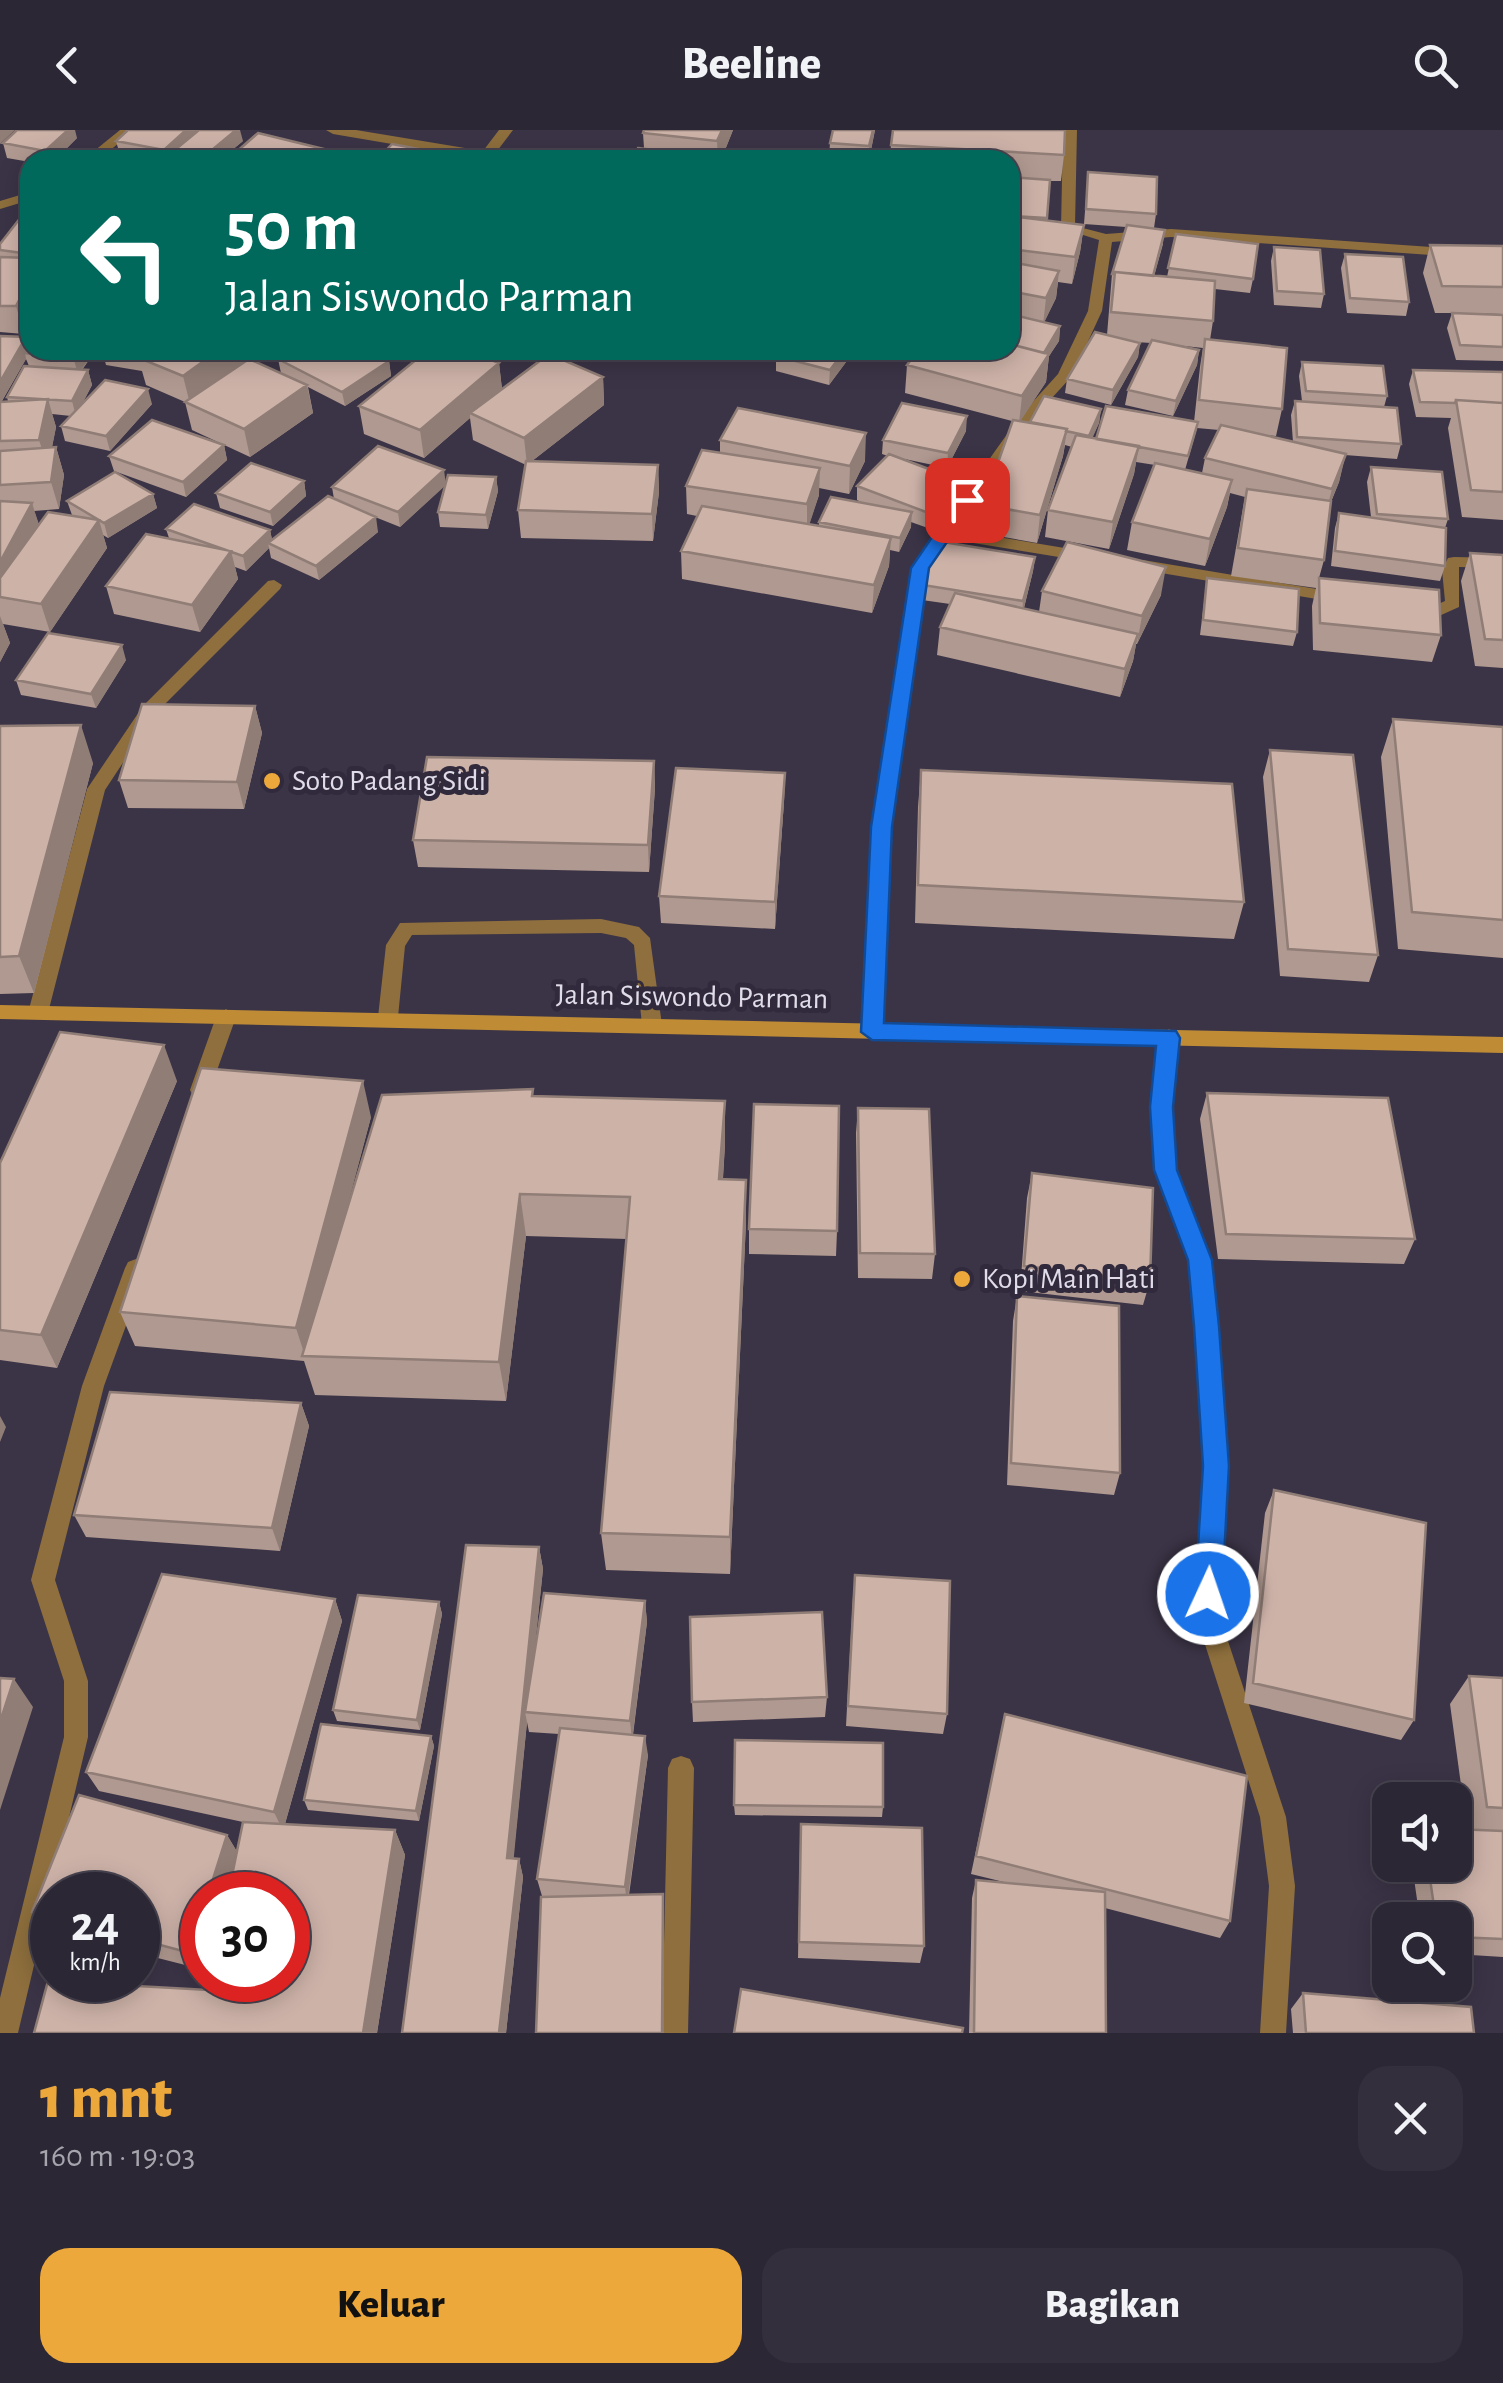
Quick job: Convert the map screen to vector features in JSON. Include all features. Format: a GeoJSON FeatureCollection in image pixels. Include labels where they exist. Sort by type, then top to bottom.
{"type":"FeatureCollection","features":[{"type":"Feature","properties":{"kind":"street"},"geometry":{"type":"LineString","coordinates":[[103,150],[128,130]]}},
{"type":"Feature","properties":{"kind":"street"},"geometry":{"type":"LineString","coordinates":[[333,130],[451,150]]}},
{"type":"Feature","properties":{"kind":"street"},"geometry":{"type":"LineString","coordinates":[[491,150],[506,130]]}},
{"type":"Feature","properties":{"kind":"street"},"geometry":{"type":"LineString","coordinates":[[1070,130],[1068,228],[1106,238],[1171,232],[1503,256]]}},
{"type":"Feature","properties":{"kind":"street"},"geometry":{"type":"LineString","coordinates":[[872,1032],[882,827],[920,568],[1025,419],[1065,376],[1095,311],[1106,238]]}},
{"type":"Feature","properties":{"kind":"street"},"geometry":{"type":"LineString","coordinates":[[943,532],[1114,561]]}},
{"type":"Feature","properties":{"kind":"street"},"geometry":{"type":"LineString","coordinates":[[1400,608],[1439,611],[1453,603],[1450,570],[1454,562],[1503,563]]}},
{"type":"Feature","properties":{"kind":"street"},"geometry":{"type":"LineString","coordinates":[[1134,564],[1362,602]]}},
{"type":"Feature","properties":{"kind":"street"},"geometry":{"type":"LineString","coordinates":[[38,1013],[96,789],[150,710],[274,585]]}},
{"type":"Feature","properties":{"kind":"street"},"geometry":{"type":"LineString","coordinates":[[388,1017],[396,945],[407,928],[601,926],[632,932],[643,943],[652,1026]]}},
{"type":"Feature","properties":{"kind":"street","name":"Jalan Siswondo Parman"},"geometry":{"type":"LineString","coordinates":[[0,1012],[388,1017],[1503,1045]]}},
{"type":"Feature","properties":{"kind":"street"},"geometry":{"type":"LineString","coordinates":[[193,1109],[226,1017]]}},
{"type":"Feature","properties":{"kind":"street"},"geometry":{"type":"LineString","coordinates":[[1168,1038],[1162,1107],[1166,1170],[1200,1260],[1206,1326],[1216,1466],[1208,1594],[1214,1634],[1273,1817],[1282,1886],[1273,2033]]}},
{"type":"Feature","properties":{"kind":"street"},"geometry":{"type":"LineString","coordinates":[[5,2033],[76,1737],[76,1681],[44,1580],[93,1386],[146,1238]]}},
{"type":"Feature","properties":{"kind":"street"},"geometry":{"type":"LineString","coordinates":[[675,2033],[681,1768]]}},
{"type":"Feature","properties":{"kind":"building"},"geometry":{"type":"Polygon","coordinates":[[[17,130],[68,130],[46,150],[3,143],[17,130]]]}},
{"type":"Feature","properties":{"kind":"building"},"geometry":{"type":"Polygon","coordinates":[[[128,130],[186,130],[164,150],[116,141],[128,130]]]}},
{"type":"Feature","properties":{"kind":"building"},"geometry":{"type":"Polygon","coordinates":[[[199,130],[236,130],[212,150],[175,150],[199,130]]]}},
{"type":"Feature","properties":{"kind":"building"},"geometry":{"type":"Polygon","coordinates":[[[722,130],[717,141],[643,133],[722,130]]]}},
{"type":"Feature","properties":{"kind":"building"},"geometry":{"type":"Polygon","coordinates":[[[833,130],[873,130],[869,146],[830,143],[833,130]]]}},
{"type":"Feature","properties":{"kind":"building"},"geometry":{"type":"Polygon","coordinates":[[[893,130],[1065,130],[1064,155],[891,145],[893,130]]]}},
{"type":"Feature","properties":{"kind":"building"},"geometry":{"type":"Polygon","coordinates":[[[258,133],[328,150],[238,150],[258,133]]]}},
{"type":"Feature","properties":{"kind":"building"},"geometry":{"type":"Polygon","coordinates":[[[392,144],[424,150],[386,150],[392,144]]]}},
{"type":"Feature","properties":{"kind":"building"},"geometry":{"type":"Polygon","coordinates":[[[1088,172],[1157,177],[1156,214],[1086,209],[1088,172]]]}},
{"type":"Feature","properties":{"kind":"building"},"geometry":{"type":"Polygon","coordinates":[[[1020,178],[1050,180],[1047,218],[1020,217],[1020,178]]]}},
{"type":"Feature","properties":{"kind":"building"},"geometry":{"type":"Polygon","coordinates":[[[1020,217],[1084,225],[1075,257],[1020,250],[1020,217]]]}},
{"type":"Feature","properties":{"kind":"building"},"geometry":{"type":"Polygon","coordinates":[[[20,218],[20,253],[0,250],[0,244],[20,218]]]}},
{"type":"Feature","properties":{"kind":"building"},"geometry":{"type":"Polygon","coordinates":[[[1127,225],[1165,230],[1153,276],[1112,274],[1127,225]]]}},
{"type":"Feature","properties":{"kind":"building"},"geometry":{"type":"Polygon","coordinates":[[[1176,234],[1258,244],[1253,279],[1168,268],[1176,234]]]}},
{"type":"Feature","properties":{"kind":"building"},"geometry":{"type":"Polygon","coordinates":[[[1430,245],[1503,246],[1503,287],[1442,286],[1430,245]]]}},
{"type":"Feature","properties":{"kind":"building"},"geometry":{"type":"Polygon","coordinates":[[[1274,247],[1320,250],[1324,294],[1277,291],[1274,247]]]}},
{"type":"Feature","properties":{"kind":"building"},"geometry":{"type":"Polygon","coordinates":[[[1345,254],[1403,257],[1409,302],[1350,298],[1345,254]]]}},
{"type":"Feature","properties":{"kind":"building"},"geometry":{"type":"Polygon","coordinates":[[[0,257],[20,258],[20,298],[16,306],[0,306],[0,257]]]}},
{"type":"Feature","properties":{"kind":"building"},"geometry":{"type":"Polygon","coordinates":[[[1020,264],[1059,271],[1046,298],[1020,293],[1020,264]]]}},
{"type":"Feature","properties":{"kind":"building"},"geometry":{"type":"Polygon","coordinates":[[[1115,272],[1215,281],[1213,321],[1111,312],[1115,272]]]}},
{"type":"Feature","properties":{"kind":"building"},"geometry":{"type":"Polygon","coordinates":[[[1452,313],[1503,315],[1503,347],[1460,345],[1452,313]]]}},
{"type":"Feature","properties":{"kind":"building"},"geometry":{"type":"Polygon","coordinates":[[[1020,316],[1060,326],[1044,353],[1020,347],[1020,316]]]}},
{"type":"Feature","properties":{"kind":"building"},"geometry":{"type":"Polygon","coordinates":[[[1095,332],[1140,343],[1113,390],[1067,379],[1095,332]]]}},
{"type":"Feature","properties":{"kind":"building"},"geometry":{"type":"Polygon","coordinates":[[[0,336],[20,337],[20,347],[0,382],[0,336]]]}},
{"type":"Feature","properties":{"kind":"building"},"geometry":{"type":"Polygon","coordinates":[[[1205,339],[1287,348],[1282,409],[1199,400],[1205,339]]]}},
{"type":"Feature","properties":{"kind":"building"},"geometry":{"type":"Polygon","coordinates":[[[1152,340],[1199,350],[1176,401],[1128,390],[1152,340]]]}},
{"type":"Feature","properties":{"kind":"building"},"geometry":{"type":"Polygon","coordinates":[[[1020,347],[1049,354],[1022,396],[907,365],[911,360],[1020,360],[1020,347]]]}},
{"type":"Feature","properties":{"kind":"building"},"geometry":{"type":"Polygon","coordinates":[[[144,360],[205,360],[183,376],[144,360]]]}},
{"type":"Feature","properties":{"kind":"building"},"geometry":{"type":"Polygon","coordinates":[[[248,360],[307,385],[244,429],[185,402],[248,360]]]}},
{"type":"Feature","properties":{"kind":"building"},"geometry":{"type":"Polygon","coordinates":[[[280,360],[389,361],[342,392],[280,360]]]}},
{"type":"Feature","properties":{"kind":"building"},"geometry":{"type":"Polygon","coordinates":[[[416,360],[499,363],[420,430],[359,406],[416,360]]]}},
{"type":"Feature","properties":{"kind":"building"},"geometry":{"type":"Polygon","coordinates":[[[541,360],[563,360],[603,377],[524,438],[470,413],[541,360]]]}},
{"type":"Feature","properties":{"kind":"building"},"geometry":{"type":"Polygon","coordinates":[[[791,360],[838,360],[830,370],[791,360]]]}},
{"type":"Feature","properties":{"kind":"building"},"geometry":{"type":"Polygon","coordinates":[[[1302,362],[1383,366],[1387,396],[1306,391],[1302,362]]]}},
{"type":"Feature","properties":{"kind":"building"},"geometry":{"type":"Polygon","coordinates":[[[24,366],[88,370],[72,401],[7,397],[24,366]]]}},
{"type":"Feature","properties":{"kind":"building"},"geometry":{"type":"Polygon","coordinates":[[[1413,370],[1503,372],[1503,403],[1420,402],[1413,370]]]}},
{"type":"Feature","properties":{"kind":"building"},"geometry":{"type":"Polygon","coordinates":[[[105,380],[148,389],[106,436],[61,426],[105,380]]]}},
{"type":"Feature","properties":{"kind":"building"},"geometry":{"type":"Polygon","coordinates":[[[1044,396],[1101,409],[1089,436],[1030,422],[1044,396]]]}},
{"type":"Feature","properties":{"kind":"building"},"geometry":{"type":"Polygon","coordinates":[[[48,399],[39,440],[0,441],[0,402],[48,399]]]}},
{"type":"Feature","properties":{"kind":"building"},"geometry":{"type":"Polygon","coordinates":[[[1456,400],[1503,403],[1503,492],[1471,490],[1456,400]]]}},
{"type":"Feature","properties":{"kind":"building"},"geometry":{"type":"Polygon","coordinates":[[[1295,401],[1397,408],[1401,444],[1297,437],[1295,401]]]}},
{"type":"Feature","properties":{"kind":"building"},"geometry":{"type":"Polygon","coordinates":[[[902,403],[967,416],[948,453],[883,440],[902,403]]]}},
{"type":"Feature","properties":{"kind":"building"},"geometry":{"type":"Polygon","coordinates":[[[1106,406],[1198,422],[1188,456],[1096,439],[1106,406]]]}},
{"type":"Feature","properties":{"kind":"building"},"geometry":{"type":"Polygon","coordinates":[[[738,408],[866,433],[850,466],[720,440],[738,408]]]}},
{"type":"Feature","properties":{"kind":"building"},"geometry":{"type":"Polygon","coordinates":[[[152,420],[224,445],[183,482],[109,456],[152,420]]]}},
{"type":"Feature","properties":{"kind":"building"},"geometry":{"type":"Polygon","coordinates":[[[1013,420],[1067,429],[1040,515],[983,505],[1013,420]]]}},
{"type":"Feature","properties":{"kind":"building"},"geometry":{"type":"Polygon","coordinates":[[[1221,425],[1346,454],[1332,489],[1205,458],[1221,425]]]}},
{"type":"Feature","properties":{"kind":"building"},"geometry":{"type":"Polygon","coordinates":[[[1076,435],[1139,446],[1113,522],[1048,510],[1076,435]]]}},
{"type":"Feature","properties":{"kind":"building"},"geometry":{"type":"Polygon","coordinates":[[[378,446],[444,470],[398,512],[332,487],[378,446]]]}},
{"type":"Feature","properties":{"kind":"building"},"geometry":{"type":"Polygon","coordinates":[[[56,447],[51,482],[0,485],[0,451],[56,447]]]}},
{"type":"Feature","properties":{"kind":"building"},"geometry":{"type":"Polygon","coordinates":[[[702,450],[820,468],[807,504],[686,486],[702,450]]]}},
{"type":"Feature","properties":{"kind":"building"},"geometry":{"type":"Polygon","coordinates":[[[889,454],[958,480],[926,512],[857,486],[889,454]]]}},
{"type":"Feature","properties":{"kind":"building"},"geometry":{"type":"Polygon","coordinates":[[[526,461],[658,465],[652,514],[518,510],[526,461]]]}},
{"type":"Feature","properties":{"kind":"building"},"geometry":{"type":"Polygon","coordinates":[[[251,463],[304,481],[270,512],[216,493],[251,463]]]}},
{"type":"Feature","properties":{"kind":"building"},"geometry":{"type":"Polygon","coordinates":[[[1155,463],[1232,480],[1210,539],[1132,522],[1155,463]]]}},
{"type":"Feature","properties":{"kind":"building"},"geometry":{"type":"Polygon","coordinates":[[[1371,467],[1442,472],[1448,519],[1377,514],[1371,467]]]}},
{"type":"Feature","properties":{"kind":"building"},"geometry":{"type":"Polygon","coordinates":[[[115,472],[153,494],[104,523],[67,501],[115,472]]]}},
{"type":"Feature","properties":{"kind":"building"},"geometry":{"type":"Polygon","coordinates":[[[448,475],[496,477],[486,515],[438,512],[448,475]]]}},
{"type":"Feature","properties":{"kind":"building"},"geometry":{"type":"Polygon","coordinates":[[[1247,489],[1331,501],[1324,560],[1238,548],[1247,489]]]}},
{"type":"Feature","properties":{"kind":"building"},"geometry":{"type":"Polygon","coordinates":[[[328,496],[376,517],[316,566],[268,543],[328,496]]]}},
{"type":"Feature","properties":{"kind":"building"},"geometry":{"type":"Polygon","coordinates":[[[831,497],[912,512],[900,538],[819,522],[831,497]]]}},
{"type":"Feature","properties":{"kind":"building"},"geometry":{"type":"Polygon","coordinates":[[[0,501],[32,503],[0,562],[0,501]]]}},
{"type":"Feature","properties":{"kind":"building"},"geometry":{"type":"Polygon","coordinates":[[[194,504],[270,530],[243,556],[166,529],[194,504]]]}},
{"type":"Feature","properties":{"kind":"building"},"geometry":{"type":"Polygon","coordinates":[[[702,506],[891,538],[874,585],[681,551],[702,506]]]}},
{"type":"Feature","properties":{"kind":"building"},"geometry":{"type":"Polygon","coordinates":[[[48,512],[99,520],[41,604],[0,597],[0,578],[48,512]]]}},
{"type":"Feature","properties":{"kind":"building"},"geometry":{"type":"Polygon","coordinates":[[[1339,513],[1446,528],[1445,566],[1335,551],[1339,513]]]}},
{"type":"Feature","properties":{"kind":"building"},"geometry":{"type":"Polygon","coordinates":[[[146,534],[231,551],[192,605],[106,586],[146,534]]]}},
{"type":"Feature","properties":{"kind":"building"},"geometry":{"type":"Polygon","coordinates":[[[937,541],[1035,557],[1023,601],[923,585],[937,541]]]}},
{"type":"Feature","properties":{"kind":"building"},"geometry":{"type":"Polygon","coordinates":[[[1067,542],[1166,567],[1142,616],[1042,591],[1067,542]]]}},
{"type":"Feature","properties":{"kind":"building"},"geometry":{"type":"Polygon","coordinates":[[[1470,553],[1503,555],[1503,640],[1485,639],[1470,553]]]}},
{"type":"Feature","properties":{"kind":"building"},"geometry":{"type":"Polygon","coordinates":[[[1207,578],[1299,589],[1297,632],[1203,620],[1207,578]]]}},
{"type":"Feature","properties":{"kind":"building"},"geometry":{"type":"Polygon","coordinates":[[[1319,578],[1439,590],[1441,635],[1320,623],[1319,578]]]}},
{"type":"Feature","properties":{"kind":"building"},"geometry":{"type":"Polygon","coordinates":[[[955,593],[1138,634],[1125,669],[940,627],[955,593]]]}},
{"type":"Feature","properties":{"kind":"building"},"geometry":{"type":"Polygon","coordinates":[[[48,633],[122,645],[91,694],[16,680],[48,633]]]}},
{"type":"Feature","properties":{"kind":"building"},"geometry":{"type":"Polygon","coordinates":[[[142,704],[255,706],[237,782],[119,780],[142,704]]]}},
{"type":"Feature","properties":{"kind":"building"},"geometry":{"type":"Polygon","coordinates":[[[1393,719],[1503,727],[1503,920],[1412,912],[1393,719]]]}},
{"type":"Feature","properties":{"kind":"building"},"geometry":{"type":"Polygon","coordinates":[[[81,725],[19,956],[0,957],[0,726],[81,725]]]}},
{"type":"Feature","properties":{"kind":"building"},"geometry":{"type":"Polygon","coordinates":[[[1270,750],[1353,755],[1378,955],[1288,949],[1270,750]]]}},
{"type":"Feature","properties":{"kind":"building"},"geometry":{"type":"Polygon","coordinates":[[[427,757],[654,761],[648,845],[413,840],[427,757]]]}},
{"type":"Feature","properties":{"kind":"building"},"geometry":{"type":"Polygon","coordinates":[[[676,768],[785,773],[775,902],[659,896],[676,768]]]}},
{"type":"Feature","properties":{"kind":"building"},"geometry":{"type":"Polygon","coordinates":[[[921,770],[1232,784],[1244,902],[918,885],[921,770]]]}},
{"type":"Feature","properties":{"kind":"building"},"geometry":{"type":"Polygon","coordinates":[[[60,1032],[164,1045],[41,1335],[0,1330],[0,1163],[60,1032]]]}},
{"type":"Feature","properties":{"kind":"building"},"geometry":{"type":"Polygon","coordinates":[[[201,1068],[363,1081],[296,1328],[120,1312],[201,1068]]]}},
{"type":"Feature","properties":{"kind":"building"},"geometry":{"type":"Polygon","coordinates":[[[533,1089],[532,1096],[725,1101],[719,1179],[746,1180],[730,1537],[601,1533],[630,1197],[520,1194],[499,1362],[302,1356],[382,1095],[533,1089]]]}},
{"type":"Feature","properties":{"kind":"building"},"geometry":{"type":"Polygon","coordinates":[[[1207,1093],[1388,1098],[1415,1239],[1226,1234],[1207,1093]]]}},
{"type":"Feature","properties":{"kind":"building"},"geometry":{"type":"Polygon","coordinates":[[[754,1104],[839,1106],[837,1231],[749,1229],[754,1104]]]}},
{"type":"Feature","properties":{"kind":"building"},"geometry":{"type":"Polygon","coordinates":[[[858,1108],[929,1109],[935,1254],[860,1253],[858,1108]]]}},
{"type":"Feature","properties":{"kind":"building"},"geometry":{"type":"Polygon","coordinates":[[[1032,1173],[1153,1188],[1150,1281],[1024,1266],[1032,1173]]]}},
{"type":"Feature","properties":{"kind":"building"},"geometry":{"type":"Polygon","coordinates":[[[1017,1296],[1119,1306],[1120,1473],[1011,1463],[1017,1296]]]}},
{"type":"Feature","properties":{"kind":"building"},"geometry":{"type":"Polygon","coordinates":[[[110,1392],[301,1403],[272,1528],[74,1515],[110,1392]]]}},
{"type":"Feature","properties":{"kind":"building"},"geometry":{"type":"Polygon","coordinates":[[[1274,1490],[1426,1523],[1414,1720],[1253,1683],[1274,1490]]]}},
{"type":"Feature","properties":{"kind":"building"},"geometry":{"type":"Polygon","coordinates":[[[466,1545],[539,1547],[507,1858],[519,1859],[499,2033],[402,2033],[466,1545]]]}},
{"type":"Feature","properties":{"kind":"building"},"geometry":{"type":"Polygon","coordinates":[[[162,1574],[335,1599],[274,1812],[86,1772],[162,1574]]]}},
{"type":"Feature","properties":{"kind":"building"},"geometry":{"type":"Polygon","coordinates":[[[855,1575],[950,1581],[947,1714],[848,1706],[855,1575]]]}},
{"type":"Feature","properties":{"kind":"building"},"geometry":{"type":"Polygon","coordinates":[[[544,1593],[645,1601],[630,1721],[525,1712],[544,1593]]]}},
{"type":"Feature","properties":{"kind":"building"},"geometry":{"type":"Polygon","coordinates":[[[358,1595],[439,1602],[417,1720],[333,1710],[358,1595]]]}},
{"type":"Feature","properties":{"kind":"building"},"geometry":{"type":"Polygon","coordinates":[[[822,1612],[827,1697],[692,1702],[690,1617],[822,1612]]]}},
{"type":"Feature","properties":{"kind":"building"},"geometry":{"type":"Polygon","coordinates":[[[1469,1676],[1503,1678],[1503,1808],[1487,1807],[1469,1676]]]}},
{"type":"Feature","properties":{"kind":"building"},"geometry":{"type":"Polygon","coordinates":[[[0,1678],[14,1679],[0,1722],[0,1678]]]}},
{"type":"Feature","properties":{"kind":"building"},"geometry":{"type":"Polygon","coordinates":[[[1005,1714],[1247,1776],[1230,1921],[976,1856],[1005,1714]]]}},
{"type":"Feature","properties":{"kind":"building"},"geometry":{"type":"Polygon","coordinates":[[[321,1724],[431,1736],[416,1811],[304,1800],[321,1724]]]}},
{"type":"Feature","properties":{"kind":"building"},"geometry":{"type":"Polygon","coordinates":[[[560,1728],[645,1736],[625,1887],[537,1879],[560,1728]]]}},
{"type":"Feature","properties":{"kind":"building"},"geometry":{"type":"Polygon","coordinates":[[[735,1740],[883,1743],[883,1807],[734,1805],[735,1740]]]}},
{"type":"Feature","properties":{"kind":"building"},"geometry":{"type":"Polygon","coordinates":[[[79,1795],[227,1835],[215,1872],[180,1872],[180,1950],[160,1945],[160,1872],[48,1872],[79,1795]]]}},
{"type":"Feature","properties":{"kind":"building"},"geometry":{"type":"Polygon","coordinates":[[[243,1822],[395,1830],[363,2033],[34,2033],[42,2002],[160,2002],[160,1987],[180,1988],[180,2002],[310,2002],[310,1872],[233,1872],[243,1822]]]}},
{"type":"Feature","properties":{"kind":"building"},"geometry":{"type":"Polygon","coordinates":[[[801,1824],[922,1828],[924,1946],[799,1942],[801,1824]]]}},
{"type":"Feature","properties":{"kind":"building"},"geometry":{"type":"Polygon","coordinates":[[[1472,1830],[1503,1831],[1503,1939],[1472,1938],[1472,1902],[1433,1902],[1430,1882],[1472,1882],[1472,1830]]]}},
{"type":"Feature","properties":{"kind":"building"},"geometry":{"type":"Polygon","coordinates":[[[976,1880],[1105,1892],[1106,2033],[974,2033],[976,1880]]]}},
{"type":"Feature","properties":{"kind":"building"},"geometry":{"type":"Polygon","coordinates":[[[663,1894],[662,2033],[536,2033],[541,1897],[663,1894]]]}},
{"type":"Feature","properties":{"kind":"building"},"geometry":{"type":"Polygon","coordinates":[[[741,1989],[963,2028],[962,2033],[734,2033],[741,1989]]]}},
{"type":"Feature","properties":{"kind":"building"},"geometry":{"type":"Polygon","coordinates":[[[1303,1993],[1372,1999],[1372,2002],[1471,2007],[1474,2033],[1306,2033],[1303,1993]]]}},
{"type":"Feature","properties":{"kind":"place","name":"Soto Padang Sidi"},"geometry":{"type":"Point","coordinates":[272,781]}},
{"type":"Feature","properties":{"kind":"place","name":"Kopi Main Hati"},"geometry":{"type":"Point","coordinates":[962,1279]}},
{"type":"Feature","properties":{"kind":"route"},"geometry":{"type":"LineString","coordinates":[[967,500],[920,568],[882,827],[872,1032],[1168,1038],[1162,1107],[1166,1170],[1200,1260],[1206,1326],[1216,1466],[1208,1594]]}}]}
